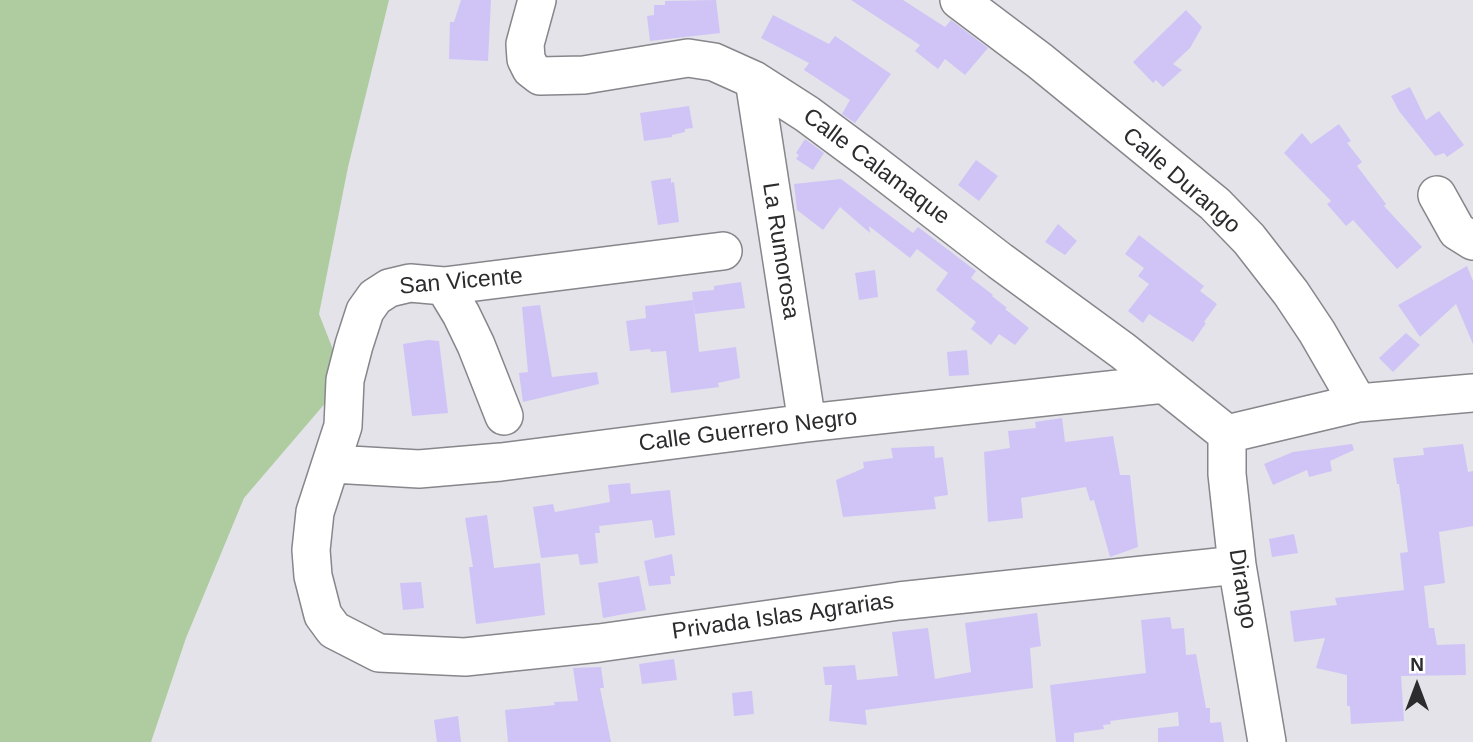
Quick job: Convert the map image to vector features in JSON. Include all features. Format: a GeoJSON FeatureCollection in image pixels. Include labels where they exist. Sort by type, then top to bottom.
{"type":"FeatureCollection","features":[{"type":"Feature","properties":{"kind":"street","name":"Calle Durango"},"geometry":{"type":"LineString","coordinates":[[959,0],[1040,61],[1215,204],[1249,239],[1291,292],[1317,331],[1357,402]]}},
{"type":"Feature","properties":{"kind":"street","name":"Calle Calamaque"},"geometry":{"type":"LineString","coordinates":[[535,6],[525,44],[526,59],[531,69],[540,76],[584,75],[688,58],[714,62],[754,80],[818,121],[1227,434]]}},
{"type":"Feature","properties":{"kind":"street","name":"La Rumorosa"},"geometry":{"type":"LineString","coordinates":[[754,80],[807,423]]}},
{"type":"Feature","properties":{"kind":"street"},"geometry":{"type":"LineString","coordinates":[[1437,195],[1457,231],[1473,241]]}},
{"type":"Feature","properties":{"kind":"street","name":"San Vicente"},"geometry":{"type":"LineString","coordinates":[[334,630],[323,615],[313,576],[311,550],[315,512],[333,464],[343,426],[345,380],[365,311],[375,297],[389,288],[410,283],[443,286],[723,251]]}},
{"type":"Feature","properties":{"kind":"street"},"geometry":{"type":"LineString","coordinates":[[443,286],[476,345],[504,416]]}},
{"type":"Feature","properties":{"kind":"street","name":"Calle Guerrero Negro"},"geometry":{"type":"LineString","coordinates":[[333,464],[419,469],[514,460],[807,423],[1164,384]]}},
{"type":"Feature","properties":{"kind":"street"},"geometry":{"type":"LineString","coordinates":[[1227,434],[1357,402],[1473,393]]}},
{"type":"Feature","properties":{"kind":"street","name":"Dirango"},"geometry":{"type":"LineString","coordinates":[[1227,434],[1227,474],[1237,565],[1266,742]]}},
{"type":"Feature","properties":{"kind":"street","name":"Privada Islas Agrarias"},"geometry":{"type":"LineString","coordinates":[[334,630],[379,653],[464,657],[599,643],[900,601],[1237,565]]}},
{"type":"Feature","properties":{"kind":"green space"},"geometry":{"type":"Polygon","coordinates":[[[0,0],[389,0],[348,167],[319,314],[345,380],[244,498],[186,638],[151,742],[0,742],[0,0]]]}},
{"type":"Feature","properties":{"kind":"building"},"geometry":{"type":"Polygon","coordinates":[[[461,0],[491,0],[488,61],[449,59],[450,22],[454,22],[461,0]]]}},
{"type":"Feature","properties":{"kind":"building"},"geometry":{"type":"Polygon","coordinates":[[[716,0],[720,33],[650,41],[647,16],[654,15],[654,5],[665,5],[665,1],[716,0]]]}},
{"type":"Feature","properties":{"kind":"building"},"geometry":{"type":"Polygon","coordinates":[[[851,0],[903,0],[945,27],[951,20],[988,48],[965,75],[945,59],[938,69],[915,51],[920,45],[851,0]]]}},
{"type":"Feature","properties":{"kind":"building"},"geometry":{"type":"Polygon","coordinates":[[[1186,10],[1202,27],[1190,48],[1173,64],[1182,70],[1163,87],[1156,80],[1153,83],[1133,62],[1186,10]]]}},
{"type":"Feature","properties":{"kind":"building"},"geometry":{"type":"Polygon","coordinates":[[[773,15],[829,44],[835,36],[891,74],[855,123],[842,114],[850,100],[804,70],[809,63],[761,38],[773,15]]]}},
{"type":"Feature","properties":{"kind":"building"},"geometry":{"type":"Polygon","coordinates":[[[1410,87],[1426,120],[1439,111],[1464,145],[1447,157],[1444,153],[1435,156],[1399,111],[1391,96],[1410,87]]]}},
{"type":"Feature","properties":{"kind":"building"},"geometry":{"type":"Polygon","coordinates":[[[689,106],[693,128],[685,129],[685,132],[672,137],[644,141],[640,113],[689,106]]]}},
{"type":"Feature","properties":{"kind":"building"},"geometry":{"type":"Polygon","coordinates":[[[1339,124],[1351,141],[1347,143],[1362,162],[1357,166],[1386,204],[1384,206],[1422,247],[1397,269],[1353,220],[1346,226],[1327,204],[1331,201],[1284,153],[1302,133],[1311,144],[1339,124]]]}},
{"type":"Feature","properties":{"kind":"building"},"geometry":{"type":"Polygon","coordinates":[[[805,139],[824,153],[813,170],[796,159],[799,155],[796,153],[805,139]]]}},
{"type":"Feature","properties":{"kind":"building"},"geometry":{"type":"Polygon","coordinates":[[[976,160],[998,176],[979,201],[958,185],[976,160]]]}},
{"type":"Feature","properties":{"kind":"building"},"geometry":{"type":"Polygon","coordinates":[[[671,178],[671,183],[674,182],[679,222],[658,225],[651,181],[671,178]]]}},
{"type":"Feature","properties":{"kind":"building"},"geometry":{"type":"Polygon","coordinates":[[[841,179],[913,233],[918,227],[976,271],[971,278],[1029,328],[1015,345],[999,334],[991,345],[971,329],[976,322],[936,290],[948,273],[917,249],[910,258],[869,226],[870,233],[840,207],[823,230],[797,210],[794,184],[841,179]]]}},
{"type":"Feature","properties":{"kind":"building"},"geometry":{"type":"Polygon","coordinates":[[[1058,224],[1077,241],[1065,255],[1045,242],[1058,224]]]}},
{"type":"Feature","properties":{"kind":"building"},"geometry":{"type":"Polygon","coordinates":[[[1139,235],[1204,286],[1200,291],[1217,304],[1193,342],[1149,314],[1143,323],[1128,311],[1149,284],[1138,276],[1144,268],[1125,254],[1139,235]]]}},
{"type":"Feature","properties":{"kind":"building"},"geometry":{"type":"Polygon","coordinates":[[[1467,266],[1473,281],[1473,344],[1456,304],[1420,337],[1398,305],[1467,266]]]}},
{"type":"Feature","properties":{"kind":"building"},"geometry":{"type":"Polygon","coordinates":[[[875,270],[878,297],[859,300],[855,273],[875,270]]]}},
{"type":"Feature","properties":{"kind":"building"},"geometry":{"type":"Polygon","coordinates":[[[741,282],[745,308],[695,314],[692,292],[714,290],[714,286],[741,282]]]}},
{"type":"Feature","properties":{"kind":"building"},"geometry":{"type":"Polygon","coordinates":[[[693,300],[699,352],[736,347],[740,378],[718,383],[719,387],[671,393],[666,351],[630,351],[626,321],[646,318],[645,306],[693,300]]]}},
{"type":"Feature","properties":{"kind":"building"},"geometry":{"type":"Polygon","coordinates":[[[540,305],[552,377],[597,372],[599,384],[523,402],[519,373],[528,372],[522,307],[540,305]]]}},
{"type":"Feature","properties":{"kind":"building"},"geometry":{"type":"Polygon","coordinates":[[[1406,333],[1420,345],[1393,372],[1379,358],[1406,333]]]}},
{"type":"Feature","properties":{"kind":"building"},"geometry":{"type":"Polygon","coordinates":[[[439,341],[448,413],[412,416],[403,344],[439,341]]]}},
{"type":"Feature","properties":{"kind":"building"},"geometry":{"type":"Polygon","coordinates":[[[967,350],[969,375],[949,376],[947,352],[967,350]]]}},
{"type":"Feature","properties":{"kind":"building"},"geometry":{"type":"Polygon","coordinates":[[[1062,418],[1065,442],[1113,436],[1120,475],[1130,475],[1138,547],[1110,557],[1094,500],[1090,501],[1086,487],[1021,498],[1023,518],[988,522],[984,452],[1010,448],[1008,431],[1036,428],[1035,422],[1062,418]]]}},
{"type":"Feature","properties":{"kind":"building"},"geometry":{"type":"Polygon","coordinates":[[[1352,444],[1354,450],[1330,461],[1332,471],[1309,477],[1307,470],[1273,485],[1264,464],[1293,452],[1352,444]]]}},
{"type":"Feature","properties":{"kind":"building"},"geometry":{"type":"Polygon","coordinates":[[[1463,444],[1468,472],[1473,471],[1473,526],[1439,532],[1445,583],[1424,586],[1429,628],[1434,628],[1437,645],[1465,644],[1466,675],[1401,676],[1404,721],[1351,724],[1350,706],[1347,706],[1347,675],[1316,668],[1325,638],[1294,642],[1290,611],[1337,605],[1335,598],[1404,590],[1400,553],[1408,552],[1393,458],[1424,455],[1423,448],[1463,444]]]}},
{"type":"Feature","properties":{"kind":"building"},"geometry":{"type":"Polygon","coordinates":[[[934,446],[935,458],[943,457],[948,495],[934,497],[936,509],[843,517],[836,480],[864,468],[863,462],[893,458],[891,448],[934,446]]]}},
{"type":"Feature","properties":{"kind":"building"},"geometry":{"type":"Polygon","coordinates":[[[630,483],[631,494],[670,490],[675,535],[655,538],[652,520],[599,526],[600,533],[595,533],[598,563],[580,565],[578,554],[541,558],[533,507],[553,504],[555,512],[610,502],[608,485],[630,483]]]}},
{"type":"Feature","properties":{"kind":"building"},"geometry":{"type":"Polygon","coordinates":[[[487,515],[494,568],[540,563],[545,615],[476,624],[469,567],[473,567],[465,518],[487,515]]]}},
{"type":"Feature","properties":{"kind":"building"},"geometry":{"type":"Polygon","coordinates":[[[1294,534],[1298,553],[1272,557],[1269,539],[1294,534]]]}},
{"type":"Feature","properties":{"kind":"building"},"geometry":{"type":"Polygon","coordinates":[[[672,554],[675,576],[670,576],[671,584],[649,586],[644,561],[672,554]]]}},
{"type":"Feature","properties":{"kind":"building"},"geometry":{"type":"Polygon","coordinates":[[[639,576],[646,610],[603,618],[598,583],[639,576]]]}},
{"type":"Feature","properties":{"kind":"building"},"geometry":{"type":"Polygon","coordinates":[[[421,582],[424,608],[403,610],[400,583],[421,582]]]}},
{"type":"Feature","properties":{"kind":"building"},"geometry":{"type":"Polygon","coordinates":[[[1037,613],[1041,646],[1030,648],[1033,688],[865,710],[867,725],[829,721],[832,685],[825,685],[823,667],[855,665],[857,680],[898,676],[892,632],[928,628],[935,679],[971,672],[965,623],[1037,613]]]}},
{"type":"Feature","properties":{"kind":"building"},"geometry":{"type":"Polygon","coordinates":[[[1170,617],[1172,629],[1184,628],[1186,655],[1196,654],[1206,708],[1210,708],[1210,723],[1221,722],[1224,742],[1158,742],[1158,728],[1179,726],[1178,712],[1110,721],[1111,724],[1103,725],[1104,729],[1074,733],[1074,742],[1056,742],[1050,685],[1146,673],[1141,620],[1170,617]]]}},
{"type":"Feature","properties":{"kind":"building"},"geometry":{"type":"Polygon","coordinates":[[[674,659],[677,680],[642,684],[639,664],[674,659]]]}},
{"type":"Feature","properties":{"kind":"building"},"geometry":{"type":"Polygon","coordinates":[[[601,667],[604,688],[600,688],[611,742],[508,742],[505,710],[578,701],[573,668],[601,667]]]}},
{"type":"Feature","properties":{"kind":"building"},"geometry":{"type":"Polygon","coordinates":[[[752,691],[754,714],[734,716],[732,693],[752,691]]]}},
{"type":"Feature","properties":{"kind":"building"},"geometry":{"type":"Polygon","coordinates":[[[458,716],[461,742],[437,742],[434,720],[458,716]]]}}]}
